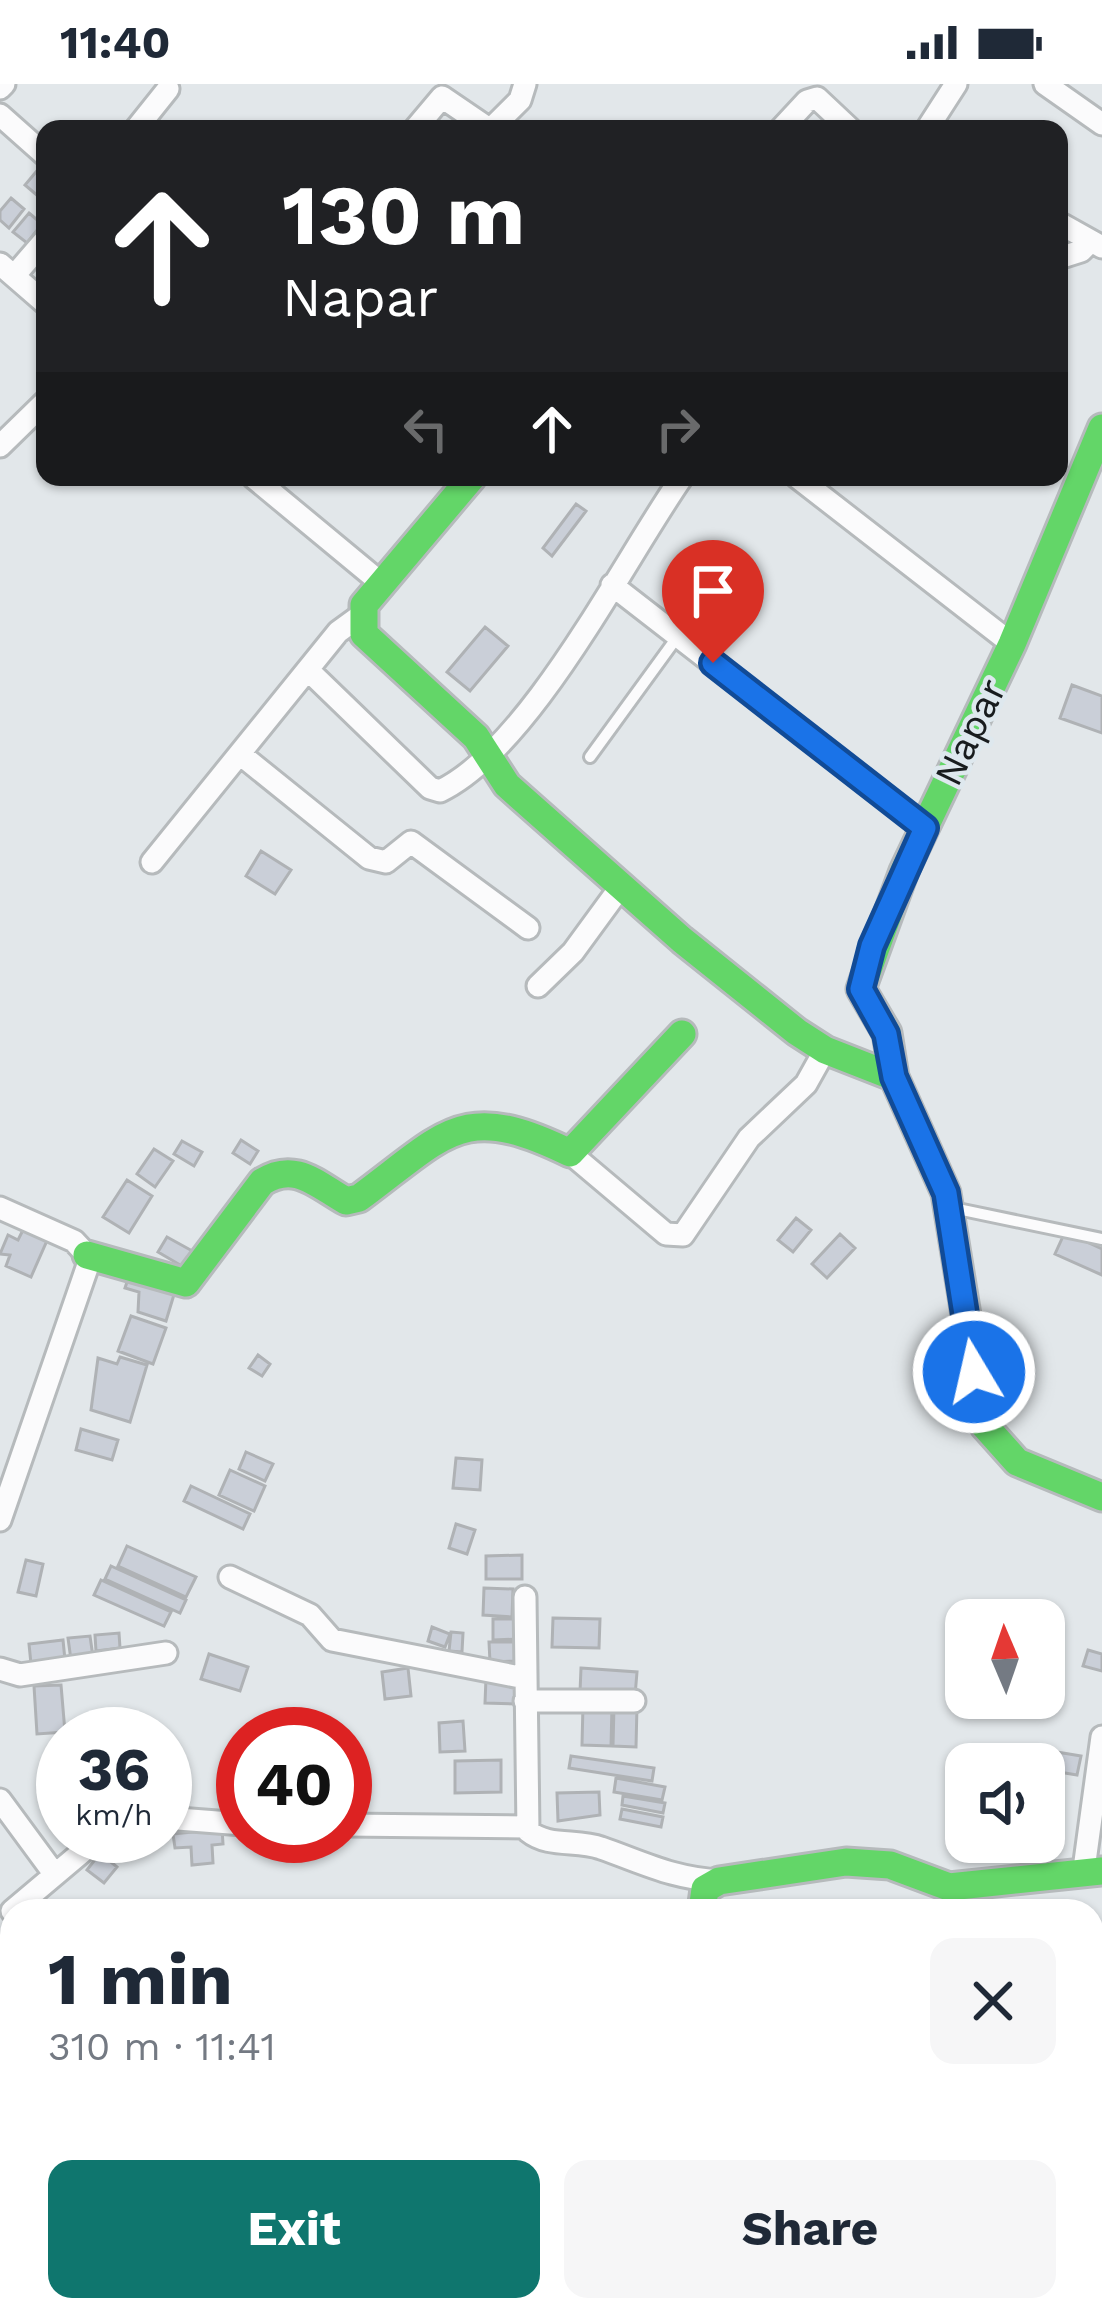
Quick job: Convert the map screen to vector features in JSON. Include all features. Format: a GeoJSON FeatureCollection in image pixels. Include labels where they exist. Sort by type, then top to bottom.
{"type":"FeatureCollection","features":[{"type":"Feature","properties":{"kind":"street"},"geometry":{"type":"LineString","coordinates":[[499,120],[520,100],[525,84]]}},
{"type":"Feature","properties":{"kind":"street"},"geometry":{"type":"LineString","coordinates":[[933,120],[956,84]]}},
{"type":"Feature","properties":{"kind":"street"},"geometry":{"type":"LineString","coordinates":[[1045,84],[1102,124]]}},
{"type":"Feature","properties":{"kind":"street"},"geometry":{"type":"LineString","coordinates":[[143,120],[169,89]]}},
{"type":"Feature","properties":{"kind":"street"},"geometry":{"type":"LineString","coordinates":[[423,120],[442,98],[476,120]]}},
{"type":"Feature","properties":{"kind":"street"},"geometry":{"type":"LineString","coordinates":[[791,120],[814,98],[842,120]]}},
{"type":"Feature","properties":{"kind":"street"},"geometry":{"type":"LineString","coordinates":[[0,116],[36,147]]}},
{"type":"Feature","properties":{"kind":"street"},"geometry":{"type":"LineString","coordinates":[[1068,229],[1096,244]]}},
{"type":"Feature","properties":{"kind":"street"},"geometry":{"type":"LineString","coordinates":[[1068,255],[1096,244]]}},
{"type":"Feature","properties":{"kind":"street"},"geometry":{"type":"LineString","coordinates":[[36,247],[7,270],[36,295]]}},
{"type":"Feature","properties":{"kind":"street"},"geometry":{"type":"LineString","coordinates":[[0,446],[36,411]]}},
{"type":"Feature","properties":{"kind":"street","name":"Napar"},"geometry":{"type":"LineString","coordinates":[[894,1077],[886,1034],[861,989],[872,946],[1012,644],[1102,428]]}},
{"type":"Feature","properties":{"kind":"street"},"geometry":{"type":"LineString","coordinates":[[264,486],[381,583]]}},
{"type":"Feature","properties":{"kind":"street"},"geometry":{"type":"LineString","coordinates":[[152,862],[338,632],[360,616],[381,583],[464,486]]}},
{"type":"Feature","properties":{"kind":"street"},"geometry":{"type":"LineString","coordinates":[[308,670],[435,791],[465,778],[491,758],[676,486]]}},
{"type":"Feature","properties":{"kind":"street"},"geometry":{"type":"LineString","coordinates":[[809,486],[1012,644]]}},
{"type":"Feature","properties":{"kind":"street"},"geometry":{"type":"LineString","coordinates":[[612,585],[925,828]]}},
{"type":"Feature","properties":{"kind":"street"},"geometry":{"type":"LineString","coordinates":[[360,616],[369,640],[476,737],[507,785],[622,885],[825,1050],[894,1077],[937,1165],[949,1208],[984,1425],[1018,1462],[1102,1497]]}},
{"type":"Feature","properties":{"kind":"street"},"geometry":{"type":"LineString","coordinates":[[240,754],[369,858],[386,862],[411,842],[528,928]]}},
{"type":"Feature","properties":{"kind":"street"},"geometry":{"type":"LineString","coordinates":[[538,986],[573,952],[622,885]]}},
{"type":"Feature","properties":{"kind":"street"},"geometry":{"type":"LineString","coordinates":[[571,1153],[627,1087],[682,1034]]}},
{"type":"Feature","properties":{"kind":"street"},"geometry":{"type":"LineString","coordinates":[[0,1208],[74,1241],[87,1256],[186,1283],[262,1182],[276,1173],[306,1174],[346,1201],[359,1198],[441,1140],[472,1129],[505,1125],[571,1153],[666,1234],[683,1235],[749,1138],[806,1084],[825,1050]]}},
{"type":"Feature","properties":{"kind":"street"},"geometry":{"type":"LineString","coordinates":[[0,1520],[87,1256]]}},
{"type":"Feature","properties":{"kind":"street"},"geometry":{"type":"LineString","coordinates":[[230,1576],[310,1615],[332,1640],[525,1689],[634,1701]]}},
{"type":"Feature","properties":{"kind":"street"},"geometry":{"type":"LineString","coordinates":[[525,1597],[526,1827]]}},
{"type":"Feature","properties":{"kind":"street"},"geometry":{"type":"LineString","coordinates":[[0,1669],[20,1675],[166,1653]]}},
{"type":"Feature","properties":{"kind":"street"},"geometry":{"type":"LineString","coordinates":[[372,1825],[526,1827],[542,1839],[601,1847],[712,1891],[877,1864],[950,1887],[1093,1870],[1102,1737]]}},
{"type":"Feature","properties":{"kind":"street"},"geometry":{"type":"LineString","coordinates":[[0,1800],[53,1872]]}},
{"type":"Feature","properties":{"kind":"street"},"geometry":{"type":"LineString","coordinates":[[25,1899],[65,1863]]}},
{"type":"Feature","properties":{"kind":"lane"},"geometry":{"type":"LineString","coordinates":[[590,757],[678,636]]}},
{"type":"Feature","properties":{"kind":"lane"},"geometry":{"type":"LineString","coordinates":[[949,1208],[1102,1239]]}},
{"type":"Feature","properties":{"kind":"building"},"geometry":{"type":"Polygon","coordinates":[[[36,172],[36,194],[25,185],[36,172]]]}},
{"type":"Feature","properties":{"kind":"building"},"geometry":{"type":"Polygon","coordinates":[[[11,198],[24,209],[9,228],[0,220],[0,211],[11,198]]]}},
{"type":"Feature","properties":{"kind":"building"},"geometry":{"type":"Polygon","coordinates":[[[29,213],[36,219],[36,232],[27,243],[13,232],[29,213]]]}},
{"type":"Feature","properties":{"kind":"building"},"geometry":{"type":"Polygon","coordinates":[[[576,504],[586,511],[552,556],[543,548],[576,504]]]}},
{"type":"Feature","properties":{"kind":"building"},"geometry":{"type":"Polygon","coordinates":[[[485,627],[508,646],[470,691],[447,672],[485,627]]]}},
{"type":"Feature","properties":{"kind":"building"},"geometry":{"type":"Polygon","coordinates":[[[1072,685],[1102,696],[1102,733],[1060,718],[1072,685]]]}},
{"type":"Feature","properties":{"kind":"building"},"geometry":{"type":"Polygon","coordinates":[[[261,851],[291,870],[275,894],[246,876],[261,851]]]}},
{"type":"Feature","properties":{"kind":"building"},"geometry":{"type":"Polygon","coordinates":[[[241,1140],[258,1151],[250,1164],[233,1153],[241,1140]]]}},
{"type":"Feature","properties":{"kind":"building"},"geometry":{"type":"Polygon","coordinates":[[[182,1141],[202,1152],[194,1166],[174,1154],[182,1141]]]}},
{"type":"Feature","properties":{"kind":"building"},"geometry":{"type":"Polygon","coordinates":[[[154,1149],[173,1161],[155,1187],[137,1174],[154,1149]]]}},
{"type":"Feature","properties":{"kind":"building"},"geometry":{"type":"Polygon","coordinates":[[[127,1180],[152,1196],[129,1233],[103,1217],[127,1180]]]}},
{"type":"Feature","properties":{"kind":"building"},"geometry":{"type":"Polygon","coordinates":[[[796,1218],[811,1230],[793,1252],[778,1240],[796,1218]]]}},
{"type":"Feature","properties":{"kind":"building"},"geometry":{"type":"Polygon","coordinates":[[[25,1226],[49,1236],[31,1277],[6,1266],[10,1255],[0,1254],[8,1235],[18,1240],[25,1226]]]}},
{"type":"Feature","properties":{"kind":"building"},"geometry":{"type":"Polygon","coordinates":[[[1065,1232],[1102,1249],[1102,1275],[1055,1254],[1065,1232]]]}},
{"type":"Feature","properties":{"kind":"building"},"geometry":{"type":"Polygon","coordinates":[[[840,1234],[855,1248],[827,1278],[812,1264],[840,1234]]]}},
{"type":"Feature","properties":{"kind":"building"},"geometry":{"type":"Polygon","coordinates":[[[167,1237],[196,1253],[187,1269],[158,1252],[167,1237]]]}},
{"type":"Feature","properties":{"kind":"building"},"geometry":{"type":"Polygon","coordinates":[[[130,1273],[176,1288],[166,1321],[138,1312],[139,1292],[125,1288],[130,1273]]]}},
{"type":"Feature","properties":{"kind":"building"},"geometry":{"type":"Polygon","coordinates":[[[131,1316],[166,1328],[153,1364],[118,1351],[131,1316]]]}},
{"type":"Feature","properties":{"kind":"building"},"geometry":{"type":"Polygon","coordinates":[[[258,1355],[270,1364],[262,1376],[249,1368],[258,1355]]]}},
{"type":"Feature","properties":{"kind":"building"},"geometry":{"type":"Polygon","coordinates":[[[120,1357],[147,1365],[130,1422],[91,1410],[98,1358],[117,1364],[120,1357]]]}},
{"type":"Feature","properties":{"kind":"building"},"geometry":{"type":"Polygon","coordinates":[[[81,1429],[118,1440],[112,1460],[76,1450],[81,1429]]]}},
{"type":"Feature","properties":{"kind":"building"},"geometry":{"type":"Polygon","coordinates":[[[246,1452],[273,1464],[265,1481],[239,1469],[246,1452]]]}},
{"type":"Feature","properties":{"kind":"building"},"geometry":{"type":"Polygon","coordinates":[[[456,1458],[482,1460],[480,1490],[453,1488],[456,1458]]]}},
{"type":"Feature","properties":{"kind":"building"},"geometry":{"type":"Polygon","coordinates":[[[230,1470],[265,1486],[254,1511],[219,1495],[230,1470]]]}},
{"type":"Feature","properties":{"kind":"building"},"geometry":{"type":"Polygon","coordinates":[[[191,1486],[250,1514],[243,1529],[184,1501],[191,1486]]]}},
{"type":"Feature","properties":{"kind":"building"},"geometry":{"type":"Polygon","coordinates":[[[456,1524],[475,1530],[467,1554],[449,1548],[456,1524]]]}},
{"type":"Feature","properties":{"kind":"building"},"geometry":{"type":"Polygon","coordinates":[[[127,1546],[196,1577],[186,1597],[118,1566],[127,1546]]]}},
{"type":"Feature","properties":{"kind":"building"},"geometry":{"type":"Polygon","coordinates":[[[522,1555],[522,1579],[486,1579],[486,1556],[522,1555]]]}},
{"type":"Feature","properties":{"kind":"building"},"geometry":{"type":"Polygon","coordinates":[[[26,1560],[43,1564],[36,1596],[18,1592],[26,1560]]]}},
{"type":"Feature","properties":{"kind":"building"},"geometry":{"type":"Polygon","coordinates":[[[111,1566],[186,1600],[180,1613],[105,1579],[111,1566]]]}},
{"type":"Feature","properties":{"kind":"building"},"geometry":{"type":"Polygon","coordinates":[[[101,1580],[171,1612],[164,1626],[94,1595],[101,1580]]]}},
{"type":"Feature","properties":{"kind":"building"},"geometry":{"type":"Polygon","coordinates":[[[484,1588],[513,1589],[512,1617],[483,1615],[484,1588]]]}},
{"type":"Feature","properties":{"kind":"building"},"geometry":{"type":"Polygon","coordinates":[[[553,1618],[600,1619],[599,1648],[552,1647],[553,1618]]]}},
{"type":"Feature","properties":{"kind":"building"},"geometry":{"type":"Polygon","coordinates":[[[493,1619],[518,1619],[518,1639],[493,1640],[493,1619]]]}},
{"type":"Feature","properties":{"kind":"building"},"geometry":{"type":"Polygon","coordinates":[[[432,1627],[450,1634],[445,1647],[428,1641],[432,1627]]]}},
{"type":"Feature","properties":{"kind":"building"},"geometry":{"type":"Polygon","coordinates":[[[451,1632],[463,1633],[462,1652],[449,1651],[451,1632]]]}},
{"type":"Feature","properties":{"kind":"building"},"geometry":{"type":"Polygon","coordinates":[[[119,1633],[120,1648],[96,1651],[95,1635],[119,1633]]]}},
{"type":"Feature","properties":{"kind":"building"},"geometry":{"type":"Polygon","coordinates":[[[90,1636],[93,1657],[71,1660],[68,1638],[90,1636]]]}},
{"type":"Feature","properties":{"kind":"building"},"geometry":{"type":"Polygon","coordinates":[[[63,1640],[65,1660],[31,1664],[29,1644],[63,1640]]]}},
{"type":"Feature","properties":{"kind":"building"},"geometry":{"type":"Polygon","coordinates":[[[489,1642],[517,1642],[517,1661],[490,1662],[489,1642]]]}},
{"type":"Feature","properties":{"kind":"building"},"geometry":{"type":"Polygon","coordinates":[[[1088,1650],[1102,1654],[1102,1671],[1083,1666],[1088,1650]]]}},
{"type":"Feature","properties":{"kind":"building"},"geometry":{"type":"Polygon","coordinates":[[[209,1654],[248,1667],[240,1691],[201,1679],[209,1654]]]}},
{"type":"Feature","properties":{"kind":"building"},"geometry":{"type":"Polygon","coordinates":[[[408,1668],[411,1696],[385,1699],[382,1672],[408,1668]]]}},
{"type":"Feature","properties":{"kind":"building"},"geometry":{"type":"Polygon","coordinates":[[[581,1668],[637,1672],[635,1696],[580,1692],[581,1668]]]}},
{"type":"Feature","properties":{"kind":"building"},"geometry":{"type":"Polygon","coordinates":[[[486,1678],[517,1678],[516,1704],[485,1703],[486,1678]]]}},
{"type":"Feature","properties":{"kind":"building"},"geometry":{"type":"Polygon","coordinates":[[[61,1685],[63,1707],[36,1707],[36,1718],[34,1686],[61,1685]]]}},
{"type":"Feature","properties":{"kind":"building"},"geometry":{"type":"Polygon","coordinates":[[[583,1705],[612,1706],[611,1746],[582,1745],[583,1705]]]}},
{"type":"Feature","properties":{"kind":"building"},"geometry":{"type":"Polygon","coordinates":[[[614,1706],[637,1706],[636,1747],[613,1746],[614,1706]]]}},
{"type":"Feature","properties":{"kind":"building"},"geometry":{"type":"Polygon","coordinates":[[[463,1721],[465,1751],[440,1752],[439,1723],[463,1721]]]}},
{"type":"Feature","properties":{"kind":"building"},"geometry":{"type":"Polygon","coordinates":[[[1065,1753],[1081,1756],[1077,1775],[1065,1773],[1065,1753]]]}},
{"type":"Feature","properties":{"kind":"building"},"geometry":{"type":"Polygon","coordinates":[[[571,1756],[654,1768],[652,1781],[569,1768],[571,1756]]]}},
{"type":"Feature","properties":{"kind":"building"},"geometry":{"type":"Polygon","coordinates":[[[501,1760],[501,1792],[455,1793],[455,1761],[501,1760]]]}},
{"type":"Feature","properties":{"kind":"building"},"geometry":{"type":"Polygon","coordinates":[[[616,1778],[665,1787],[662,1800],[614,1792],[616,1778]]]}},
{"type":"Feature","properties":{"kind":"building"},"geometry":{"type":"Polygon","coordinates":[[[599,1792],[600,1815],[558,1821],[557,1793],[599,1792]]]}},
{"type":"Feature","properties":{"kind":"building"},"geometry":{"type":"Polygon","coordinates":[[[623,1796],[665,1803],[663,1813],[622,1805],[623,1796]]]}},
{"type":"Feature","properties":{"kind":"building"},"geometry":{"type":"Polygon","coordinates":[[[622,1809],[663,1817],[661,1827],[620,1819],[622,1809]]]}},
{"type":"Feature","properties":{"kind":"building"},"geometry":{"type":"Polygon","coordinates":[[[216,1830],[213,1863],[192,1865],[192,1832],[216,1830]]]}},
{"type":"Feature","properties":{"kind":"building"},"geometry":{"type":"Polygon","coordinates":[[[92,1863],[117,1867],[104,1883],[87,1870],[92,1863]]]}},
{"type":"Feature","properties":{"kind":"traffic: fast"},"geometry":{"type":"LineString","coordinates":[[1102,428],[1012,644],[904,871],[861,989],[887,1033],[894,1077],[946,1193],[984,1425],[1017,1462],[1102,1497]]}},
{"type":"Feature","properties":{"kind":"traffic: fast"},"geometry":{"type":"LineString","coordinates":[[464,486],[364,605],[364,634],[476,737],[507,785],[682,940],[797,1032],[825,1050],[894,1077]]}},
{"type":"Feature","properties":{"kind":"traffic: fast"},"geometry":{"type":"LineString","coordinates":[[87,1255],[186,1283],[262,1182],[274,1176],[295,1174],[346,1201],[359,1198],[436,1141],[479,1127],[534,1137],[570,1153],[682,1034]]}},
{"type":"Feature","properties":{"kind":"traffic: fast"},"geometry":{"type":"LineString","coordinates":[[704,1899],[705,1889],[719,1881],[846,1862],[890,1865],[949,1887],[1102,1871]]}},
{"type":"Feature","properties":{"kind":"route"},"geometry":{"type":"LineString","coordinates":[[713,663],[925,828],[872,946],[861,989],[886,1034],[894,1077],[946,1193],[974,1372]]}}]}
